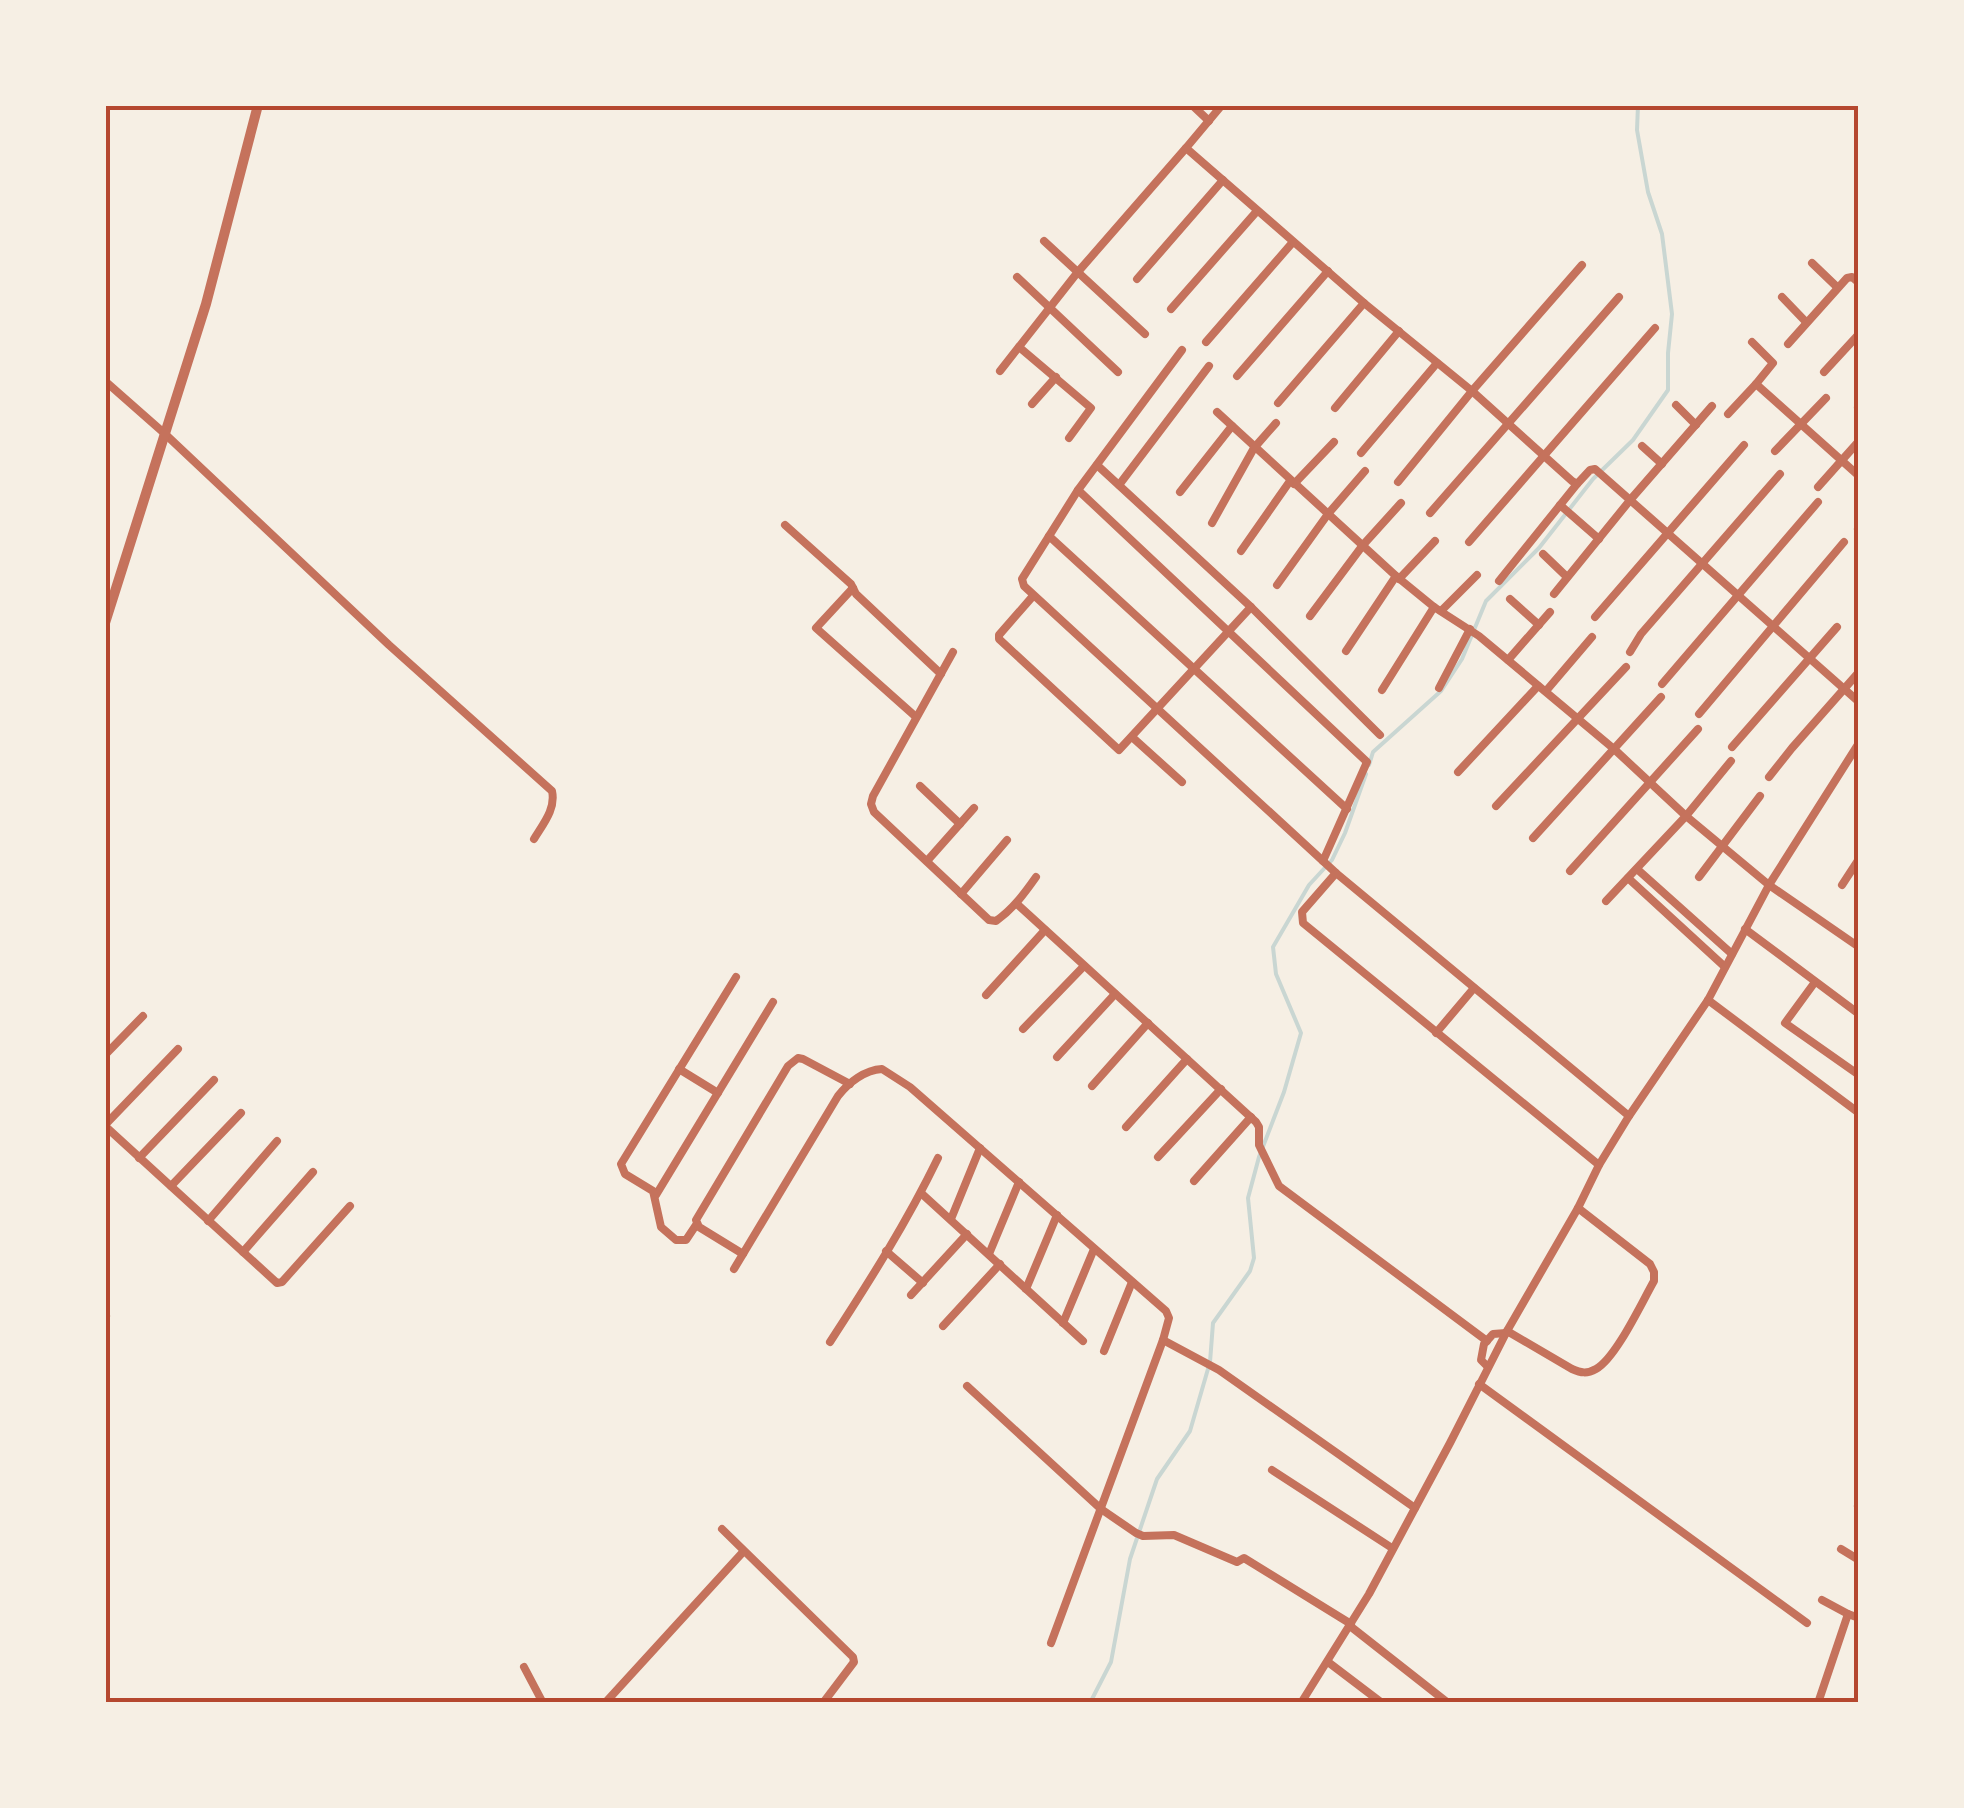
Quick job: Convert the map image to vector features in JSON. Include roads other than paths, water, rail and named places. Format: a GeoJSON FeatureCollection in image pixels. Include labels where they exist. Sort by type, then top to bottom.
{"type":"FeatureCollection","features":[{"type":"Feature","properties":{"kind":"street"},"geometry":{"type":"LineString","coordinates":[[105,623],[222,249],[258,105]]}},
{"type":"Feature","properties":{"kind":"street"},"geometry":{"type":"LineString","coordinates":[[1192,105],[1208,121]]}},
{"type":"Feature","properties":{"kind":"street"},"geometry":{"type":"LineString","coordinates":[[1000,370],[1077,272],[1222,105]]}},
{"type":"Feature","properties":{"kind":"street"},"geometry":{"type":"LineString","coordinates":[[1186,148],[1577,484]]}},
{"type":"Feature","properties":{"kind":"street"},"geometry":{"type":"LineString","coordinates":[[1137,279],[1223,180]]}},
{"type":"Feature","properties":{"kind":"street"},"geometry":{"type":"LineString","coordinates":[[1171,308],[1258,211]]}},
{"type":"Feature","properties":{"kind":"street"},"geometry":{"type":"LineString","coordinates":[[1044,241],[1146,334]]}},
{"type":"Feature","properties":{"kind":"street"},"geometry":{"type":"LineString","coordinates":[[1206,342],[1293,242]]}},
{"type":"Feature","properties":{"kind":"street"},"geometry":{"type":"LineString","coordinates":[[1812,263],[1837,288]]}},
{"type":"Feature","properties":{"kind":"street"},"geometry":{"type":"LineString","coordinates":[[1398,482],[1582,265]]}},
{"type":"Feature","properties":{"kind":"street"},"geometry":{"type":"LineString","coordinates":[[1238,376],[1328,271]]}},
{"type":"Feature","properties":{"kind":"street"},"geometry":{"type":"LineString","coordinates":[[1017,276],[1118,372]]}},
{"type":"Feature","properties":{"kind":"street"},"geometry":{"type":"LineString","coordinates":[[1788,344],[1847,278],[1859,283]]}},
{"type":"Feature","properties":{"kind":"street"},"geometry":{"type":"LineString","coordinates":[[1430,513],[1619,297]]}},
{"type":"Feature","properties":{"kind":"street"},"geometry":{"type":"LineString","coordinates":[[1782,297],[1806,322]]}},
{"type":"Feature","properties":{"kind":"street"},"geometry":{"type":"LineString","coordinates":[[1278,403],[1364,303]]}},
{"type":"Feature","properties":{"kind":"street"},"geometry":{"type":"LineString","coordinates":[[1469,542],[1654,328]]}},
{"type":"Feature","properties":{"kind":"street"},"geometry":{"type":"LineString","coordinates":[[1335,408],[1399,332]]}},
{"type":"Feature","properties":{"kind":"street"},"geometry":{"type":"LineString","coordinates":[[1824,372],[1859,334]]}},
{"type":"Feature","properties":{"kind":"street"},"geometry":{"type":"LineString","coordinates":[[1728,414],[1772,363],[1752,342]]}},
{"type":"Feature","properties":{"kind":"street"},"geometry":{"type":"LineString","coordinates":[[1020,347],[1091,408],[1069,438]]}},
{"type":"Feature","properties":{"kind":"street"},"geometry":{"type":"LineString","coordinates":[[1182,350],[1078,490],[1022,579],[1024,586],[1330,868],[1629,1116]]}},
{"type":"Feature","properties":{"kind":"street"},"geometry":{"type":"LineString","coordinates":[[1360,452],[1437,363]]}},
{"type":"Feature","properties":{"kind":"street"},"geometry":{"type":"LineString","coordinates":[[1119,485],[1209,366]]}},
{"type":"Feature","properties":{"kind":"street"},"geometry":{"type":"LineString","coordinates":[[1032,404],[1056,377]]}},
{"type":"Feature","properties":{"kind":"street"},"geometry":{"type":"LineString","coordinates":[[105,381],[552,790],[554,802],[534,839]]}},
{"type":"Feature","properties":{"kind":"street"},"geometry":{"type":"LineString","coordinates":[[1756,384],[1859,476]]}},
{"type":"Feature","properties":{"kind":"street"},"geometry":{"type":"LineString","coordinates":[[1775,451],[1826,398]]}},
{"type":"Feature","properties":{"kind":"street"},"geometry":{"type":"LineString","coordinates":[[1676,405],[1696,425]]}},
{"type":"Feature","properties":{"kind":"street"},"geometry":{"type":"LineString","coordinates":[[1554,594],[1712,406]]}},
{"type":"Feature","properties":{"kind":"street"},"geometry":{"type":"LineString","coordinates":[[1217,412],[1397,578],[1480,636],[1770,885],[1859,947]]}},
{"type":"Feature","properties":{"kind":"street"},"geometry":{"type":"LineString","coordinates":[[1212,523],[1254,448],[1276,423]]}},
{"type":"Feature","properties":{"kind":"street"},"geometry":{"type":"LineString","coordinates":[[1180,492],[1232,426]]}},
{"type":"Feature","properties":{"kind":"street"},"geometry":{"type":"LineString","coordinates":[[1818,487],[1859,441]]}},
{"type":"Feature","properties":{"kind":"street"},"geometry":{"type":"LineString","coordinates":[[1241,550],[1292,482],[1334,442]]}},
{"type":"Feature","properties":{"kind":"street"},"geometry":{"type":"LineString","coordinates":[[1594,618],[1744,445]]}},
{"type":"Feature","properties":{"kind":"street"},"geometry":{"type":"LineString","coordinates":[[1642,446],[1662,464]]}},
{"type":"Feature","properties":{"kind":"street"},"geometry":{"type":"LineString","coordinates":[[1098,465],[1380,735]]}},
{"type":"Feature","properties":{"kind":"street"},"geometry":{"type":"LineString","coordinates":[[1499,581],[1577,484],[1595,469],[1859,702]]}},
{"type":"Feature","properties":{"kind":"street"},"geometry":{"type":"LineString","coordinates":[[1277,585],[1328,514],[1365,471]]}},
{"type":"Feature","properties":{"kind":"street"},"geometry":{"type":"LineString","coordinates":[[1630,652],[1641,634],[1780,474]]}},
{"type":"Feature","properties":{"kind":"street"},"geometry":{"type":"LineString","coordinates":[[1078,490],[1368,762],[1346,808],[1330,868],[1302,912],[1303,922],[1599,1165]]}},
{"type":"Feature","properties":{"kind":"street"},"geometry":{"type":"LineString","coordinates":[[1662,684],[1818,502]]}},
{"type":"Feature","properties":{"kind":"street"},"geometry":{"type":"LineString","coordinates":[[1310,616],[1401,503]]}},
{"type":"Feature","properties":{"kind":"street"},"geometry":{"type":"LineString","coordinates":[[1562,507],[1598,539]]}},
{"type":"Feature","properties":{"kind":"street"},"geometry":{"type":"LineString","coordinates":[[785,525],[852,584],[856,594],[940,674]]}},
{"type":"Feature","properties":{"kind":"street"},"geometry":{"type":"LineString","coordinates":[[1048,536],[1346,808]]}},
{"type":"Feature","properties":{"kind":"street"},"geometry":{"type":"LineString","coordinates":[[1346,651],[1397,578],[1436,541]]}},
{"type":"Feature","properties":{"kind":"street"},"geometry":{"type":"LineString","coordinates":[[1700,714],[1844,542]]}},
{"type":"Feature","properties":{"kind":"street"},"geometry":{"type":"LineString","coordinates":[[1543,554],[1567,577]]}},
{"type":"Feature","properties":{"kind":"street"},"geometry":{"type":"LineString","coordinates":[[1382,690],[1437,609],[1477,575]]}},
{"type":"Feature","properties":{"kind":"street"},"geometry":{"type":"LineString","coordinates":[[853,588],[816,628],[916,718]]}},
{"type":"Feature","properties":{"kind":"street"},"geometry":{"type":"LineString","coordinates":[[1033,596],[1000,640],[1117,749],[1132,738],[1250,607]]}},
{"type":"Feature","properties":{"kind":"street"},"geometry":{"type":"LineString","coordinates":[[1510,599],[1539,625]]}},
{"type":"Feature","properties":{"kind":"street"},"geometry":{"type":"LineString","coordinates":[[1508,660],[1550,612]]}},
{"type":"Feature","properties":{"kind":"street"},"geometry":{"type":"LineString","coordinates":[[1732,747],[1836,627]]}},
{"type":"Feature","properties":{"kind":"street"},"geometry":{"type":"LineString","coordinates":[[1439,688],[1470,630]]}},
{"type":"Feature","properties":{"kind":"street"},"geometry":{"type":"LineString","coordinates":[[1458,772],[1592,637]]}},
{"type":"Feature","properties":{"kind":"street"},"geometry":{"type":"LineString","coordinates":[[953,652],[871,804],[874,812],[989,920],[996,922],[1016,904],[1036,877]]}},
{"type":"Feature","properties":{"kind":"street"},"geometry":{"type":"LineString","coordinates":[[1496,806],[1626,667]]}},
{"type":"Feature","properties":{"kind":"street"},"geometry":{"type":"LineString","coordinates":[[1769,777],[1859,672]]}},
{"type":"Feature","properties":{"kind":"street"},"geometry":{"type":"LineString","coordinates":[[1534,838],[1662,696]]}},
{"type":"Feature","properties":{"kind":"street"},"geometry":{"type":"LineString","coordinates":[[1570,871],[1698,728]]}},
{"type":"Feature","properties":{"kind":"street"},"geometry":{"type":"LineString","coordinates":[[1132,738],[1182,782]]}},
{"type":"Feature","properties":{"kind":"street"},"geometry":{"type":"LineString","coordinates":[[1301,1703],[1350,1625],[1599,1165],[1708,1000],[1770,885],[1859,743]]}},
{"type":"Feature","properties":{"kind":"street"},"geometry":{"type":"LineString","coordinates":[[1606,901],[1732,761]]}},
{"type":"Feature","properties":{"kind":"street"},"geometry":{"type":"LineString","coordinates":[[920,786],[960,824]]}},
{"type":"Feature","properties":{"kind":"street"},"geometry":{"type":"LineString","coordinates":[[1698,877],[1760,796]]}},
{"type":"Feature","properties":{"kind":"street"},"geometry":{"type":"LineString","coordinates":[[927,861],[974,808]]}},
{"type":"Feature","properties":{"kind":"street"},"geometry":{"type":"LineString","coordinates":[[961,894],[1007,840]]}},
{"type":"Feature","properties":{"kind":"street"},"geometry":{"type":"LineString","coordinates":[[1842,885],[1859,859]]}},
{"type":"Feature","properties":{"kind":"street"},"geometry":{"type":"LineString","coordinates":[[1637,869],[1732,954]]}},
{"type":"Feature","properties":{"kind":"street"},"geometry":{"type":"LineString","coordinates":[[1628,878],[1725,967]]}},
{"type":"Feature","properties":{"kind":"street"},"geometry":{"type":"LineString","coordinates":[[1016,904],[1251,1117],[1259,1127],[1259,1146],[1280,1186],[1487,1341]]}},
{"type":"Feature","properties":{"kind":"street"},"geometry":{"type":"LineString","coordinates":[[986,995],[1045,930]]}},
{"type":"Feature","properties":{"kind":"street"},"geometry":{"type":"LineString","coordinates":[[1745,930],[1859,1014]]}},
{"type":"Feature","properties":{"kind":"street"},"geometry":{"type":"LineString","coordinates":[[1024,1029],[1084,966]]}},
{"type":"Feature","properties":{"kind":"street"},"geometry":{"type":"LineString","coordinates":[[736,977],[621,1164],[625,1174],[653,1191],[661,1227],[676,1240],[686,1240],[793,1060],[802,1059],[850,1084]]}},
{"type":"Feature","properties":{"kind":"street"},"geometry":{"type":"LineString","coordinates":[[1815,982],[1785,1023],[1859,1075]]}},
{"type":"Feature","properties":{"kind":"street"},"geometry":{"type":"LineString","coordinates":[[1436,1033],[1474,988]]}},
{"type":"Feature","properties":{"kind":"street"},"geometry":{"type":"LineString","coordinates":[[1057,1057],[1115,994]]}},
{"type":"Feature","properties":{"kind":"street"},"geometry":{"type":"LineString","coordinates":[[1708,1000],[1859,1113]]}},
{"type":"Feature","properties":{"kind":"street"},"geometry":{"type":"LineString","coordinates":[[655,1196],[773,1002]]}},
{"type":"Feature","properties":{"kind":"street"},"geometry":{"type":"LineString","coordinates":[[105,1056],[143,1016]]}},
{"type":"Feature","properties":{"kind":"street"},"geometry":{"type":"LineString","coordinates":[[1092,1086],[1148,1024]]}},
{"type":"Feature","properties":{"kind":"street"},"geometry":{"type":"LineString","coordinates":[[178,1049],[105,1125],[208,1221],[280,1283],[350,1206]]}},
{"type":"Feature","properties":{"kind":"street"},"geometry":{"type":"LineString","coordinates":[[1126,1127],[1187,1059]]}},
{"type":"Feature","properties":{"kind":"street"},"geometry":{"type":"LineString","coordinates":[[679,1069],[718,1093]]}},
{"type":"Feature","properties":{"kind":"street"},"geometry":{"type":"LineString","coordinates":[[734,1269],[838,1096],[872,1070],[886,1070],[1168,1314],[1164,1340],[1051,1643]]}},
{"type":"Feature","properties":{"kind":"street"},"geometry":{"type":"LineString","coordinates":[[139,1158],[214,1080]]}},
{"type":"Feature","properties":{"kind":"street"},"geometry":{"type":"LineString","coordinates":[[1158,1157],[1220,1089]]}},
{"type":"Feature","properties":{"kind":"street"},"geometry":{"type":"LineString","coordinates":[[171,1186],[240,1113]]}},
{"type":"Feature","properties":{"kind":"street"},"geometry":{"type":"LineString","coordinates":[[1194,1181],[1251,1117]]}},
{"type":"Feature","properties":{"kind":"street"},"geometry":{"type":"LineString","coordinates":[[208,1221],[277,1141]]}},
{"type":"Feature","properties":{"kind":"street"},"geometry":{"type":"LineString","coordinates":[[951,1219],[980,1148]]}},
{"type":"Feature","properties":{"kind":"street"},"geometry":{"type":"LineString","coordinates":[[830,1342],[921,1193],[938,1158]]}},
{"type":"Feature","properties":{"kind":"street"},"geometry":{"type":"LineString","coordinates":[[242,1252],[313,1172]]}},
{"type":"Feature","properties":{"kind":"street"},"geometry":{"type":"LineString","coordinates":[[989,1254],[1020,1182]]}},
{"type":"Feature","properties":{"kind":"street"},"geometry":{"type":"LineString","coordinates":[[921,1193],[1084,1341]]}},
{"type":"Feature","properties":{"kind":"street"},"geometry":{"type":"LineString","coordinates":[[1488,1368],[1481,1356],[1487,1341],[1493,1334],[1507,1332],[1572,1369],[1592,1372],[1612,1353],[1654,1281],[1650,1264],[1578,1208]]}},
{"type":"Feature","properties":{"kind":"street"},"geometry":{"type":"LineString","coordinates":[[1026,1289],[1057,1216]]}},
{"type":"Feature","properties":{"kind":"street"},"geometry":{"type":"LineString","coordinates":[[696,1224],[743,1254]]}},
{"type":"Feature","properties":{"kind":"street"},"geometry":{"type":"LineString","coordinates":[[911,1295],[967,1234]]}},
{"type":"Feature","properties":{"kind":"street"},"geometry":{"type":"LineString","coordinates":[[1064,1323],[1094,1249]]}},
{"type":"Feature","properties":{"kind":"street"},"geometry":{"type":"LineString","coordinates":[[886,1252],[922,1283]]}},
{"type":"Feature","properties":{"kind":"street"},"geometry":{"type":"LineString","coordinates":[[944,1326],[1000,1264]]}},
{"type":"Feature","properties":{"kind":"street"},"geometry":{"type":"LineString","coordinates":[[1104,1351],[1132,1282]]}},
{"type":"Feature","properties":{"kind":"street"},"geometry":{"type":"LineString","coordinates":[[1164,1340],[1219,1370],[1414,1508]]}},
{"type":"Feature","properties":{"kind":"street"},"geometry":{"type":"LineString","coordinates":[[1479,1384],[1808,1624]]}},
{"type":"Feature","properties":{"kind":"street"},"geometry":{"type":"LineString","coordinates":[[967,1386],[1101,1508],[1139,1534],[1174,1535],[1237,1562],[1244,1558],[1350,1625],[1448,1703]]}},
{"type":"Feature","properties":{"kind":"street"},"geometry":{"type":"LineString","coordinates":[[1272,1470],[1392,1548]]}},
{"type":"Feature","properties":{"kind":"street"},"geometry":{"type":"LineString","coordinates":[[722,1529],[852,1657],[854,1662],[822,1703]]}},
{"type":"Feature","properties":{"kind":"street"},"geometry":{"type":"LineString","coordinates":[[1841,1549],[1859,1560]]}},
{"type":"Feature","properties":{"kind":"street"},"geometry":{"type":"LineString","coordinates":[[606,1703],[744,1552]]}},
{"type":"Feature","properties":{"kind":"street"},"geometry":{"type":"LineString","coordinates":[[1822,1600],[1859,1618]]}},
{"type":"Feature","properties":{"kind":"street"},"geometry":{"type":"LineString","coordinates":[[1818,1703],[1848,1614]]}},
{"type":"Feature","properties":{"kind":"street"},"geometry":{"type":"LineString","coordinates":[[1328,1662],[1382,1703]]}},
{"type":"Feature","properties":{"kind":"street"},"geometry":{"type":"LineString","coordinates":[[524,1668],[543,1703]]}},
{"type":"Feature","properties":{"kind":"waterway"},"geometry":{"type":"LineString","coordinates":[[1369,765],[1373,752],[1441,691],[1462,659],[1486,601],[1539,548],[1593,479],[1633,440],[1668,390],[1672,314],[1662,234],[1648,192],[1637,130],[1638,105]]}},
{"type":"Feature","properties":{"kind":"waterway"},"geometry":{"type":"LineString","coordinates":[[1090,1703],[1111,1662],[1130,1559],[1157,1479],[1190,1431],[1210,1362],[1213,1323],[1250,1271],[1254,1258],[1248,1198],[1301,1033],[1276,974],[1273,947],[1309,885],[1332,860],[1366,774]]}}]}
